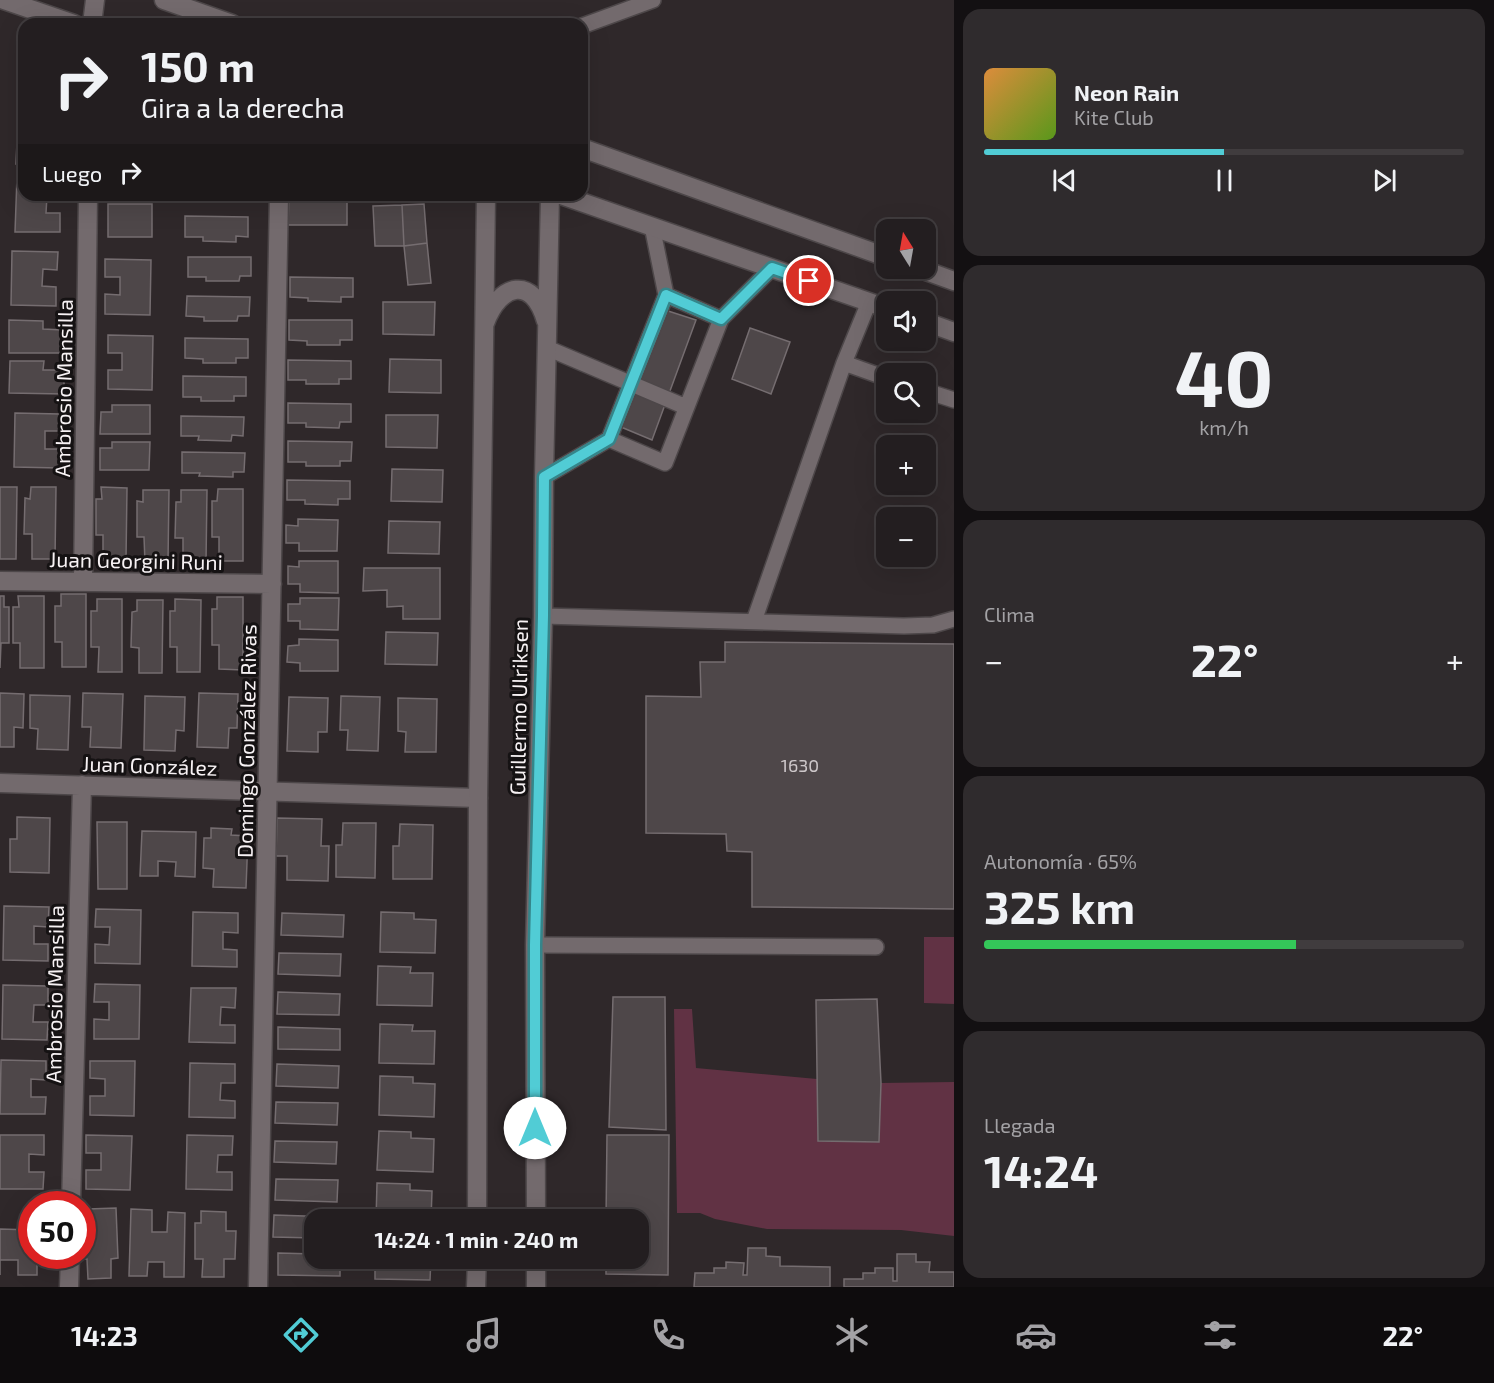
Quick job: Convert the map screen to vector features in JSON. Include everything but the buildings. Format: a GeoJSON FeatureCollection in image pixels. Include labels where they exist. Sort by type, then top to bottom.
{"type":"FeatureCollection","features":[{"type":"Feature","properties":{"kind":"main road"},"geometry":{"type":"LineString","coordinates":[[4,0],[56,18]]}},
{"type":"Feature","properties":{"kind":"main road"},"geometry":{"type":"LineString","coordinates":[[93,18],[95,0]]}},
{"type":"Feature","properties":{"kind":"main road"},"geometry":{"type":"LineString","coordinates":[[164,0],[215,18]]}},
{"type":"Feature","properties":{"kind":"main road"},"geometry":{"type":"LineString","coordinates":[[588,150],[876,253]]}},
{"type":"Feature","properties":{"kind":"main road","name":"Ambrosio Mansilla"},"geometry":{"type":"LineString","coordinates":[[83,582],[88,201]]}},
{"type":"Feature","properties":{"kind":"main road","name":"Domingo González Rivas"},"geometry":{"type":"LineString","coordinates":[[258,1287],[279,201]]}},
{"type":"Feature","properties":{"kind":"main road","name":"Guillermo Ulriksen"},"geometry":{"type":"LineString","coordinates":[[477,1209],[478,798],[486,201]]}},
{"type":"Feature","properties":{"kind":"main road","name":"Guillermo Ulriksen"},"geometry":{"type":"LineString","coordinates":[[536,1209],[535,945],[550,201]]}},
{"type":"Feature","properties":{"kind":"main road"},"geometry":{"type":"LineString","coordinates":[[579,201],[876,305]]}},
{"type":"Feature","properties":{"kind":"main road"},"geometry":{"type":"LineString","coordinates":[[936,274],[954,281]]}},
{"type":"Feature","properties":{"kind":"main road"},"geometry":{"type":"LineString","coordinates":[[484,326],[500,298],[510,290],[522,290],[534,297],[542,306],[547,325]]}},
{"type":"Feature","properties":{"kind":"main road"},"geometry":{"type":"LineString","coordinates":[[936,326],[954,332]]}},
{"type":"Feature","properties":{"kind":"main road","name":"Juan Georgini Runi"},"geometry":{"type":"LineString","coordinates":[[0,581],[272,584]]}},
{"type":"Feature","properties":{"kind":"main road","name":"Juan González"},"geometry":{"type":"LineString","coordinates":[[0,783],[478,798]]}},
{"type":"Feature","properties":{"kind":"main road","name":"Ambrosio Mansilla"},"geometry":{"type":"LineString","coordinates":[[71,1191],[82,785]]}},
{"type":"Feature","properties":{"kind":"main road"},"geometry":{"type":"LineString","coordinates":[[69,1287],[70,1269]]}},
{"type":"Feature","properties":{"kind":"main road"},"geometry":{"type":"LineString","coordinates":[[476,1287],[477,1269]]}},
{"type":"Feature","properties":{"kind":"main road"},"geometry":{"type":"LineString","coordinates":[[536,1269],[536,1287]]}},
{"type":"Feature","properties":{"kind":"lane"},"geometry":{"type":"LineString","coordinates":[[588,24],[653,0]]}},
{"type":"Feature","properties":{"kind":"lane"},"geometry":{"type":"LineString","coordinates":[[544,477],[609,439],[666,295],[652,226]]}},
{"type":"Feature","properties":{"kind":"lane"},"geometry":{"type":"LineString","coordinates":[[609,439],[665,463],[721,319],[772,268]]}},
{"type":"Feature","properties":{"kind":"lane"},"geometry":{"type":"LineString","coordinates":[[666,295],[721,319]]}},
{"type":"Feature","properties":{"kind":"lane"},"geometry":{"type":"LineString","coordinates":[[754,621],[844,363],[868,302]]}},
{"type":"Feature","properties":{"kind":"lane"},"geometry":{"type":"LineString","coordinates":[[546,348],[686,407]]}},
{"type":"Feature","properties":{"kind":"lane"},"geometry":{"type":"LineString","coordinates":[[844,363],[876,374]]}},
{"type":"Feature","properties":{"kind":"lane"},"geometry":{"type":"LineString","coordinates":[[936,394],[954,400]]}},
{"type":"Feature","properties":{"kind":"lane"},"geometry":{"type":"LineString","coordinates":[[543,616],[904,626],[933,625],[954,619]]}},
{"type":"Feature","properties":{"kind":"lane"},"geometry":{"type":"LineString","coordinates":[[535,945],[876,947]]}},
{"type":"Feature","properties":{"kind":"shaded area"},"geometry":{"type":"Polygon","coordinates":[[[924,937],[954,937],[954,1004],[924,1003],[924,937]]]}},
{"type":"Feature","properties":{"kind":"shaded area"},"geometry":{"type":"Polygon","coordinates":[[[674,1009],[692,1009],[696,1068],[817,1079],[818,1141],[879,1142],[881,1083],[954,1082],[954,1236],[901,1230],[767,1229],[715,1219],[700,1213],[677,1213],[674,1009]]]}},
{"type":"Feature","properties":{"kind":"route"},"geometry":{"type":"LineString","coordinates":[[535,1128],[535,945],[544,477],[609,439],[666,295],[721,319],[772,268],[809,281]]}}]}
